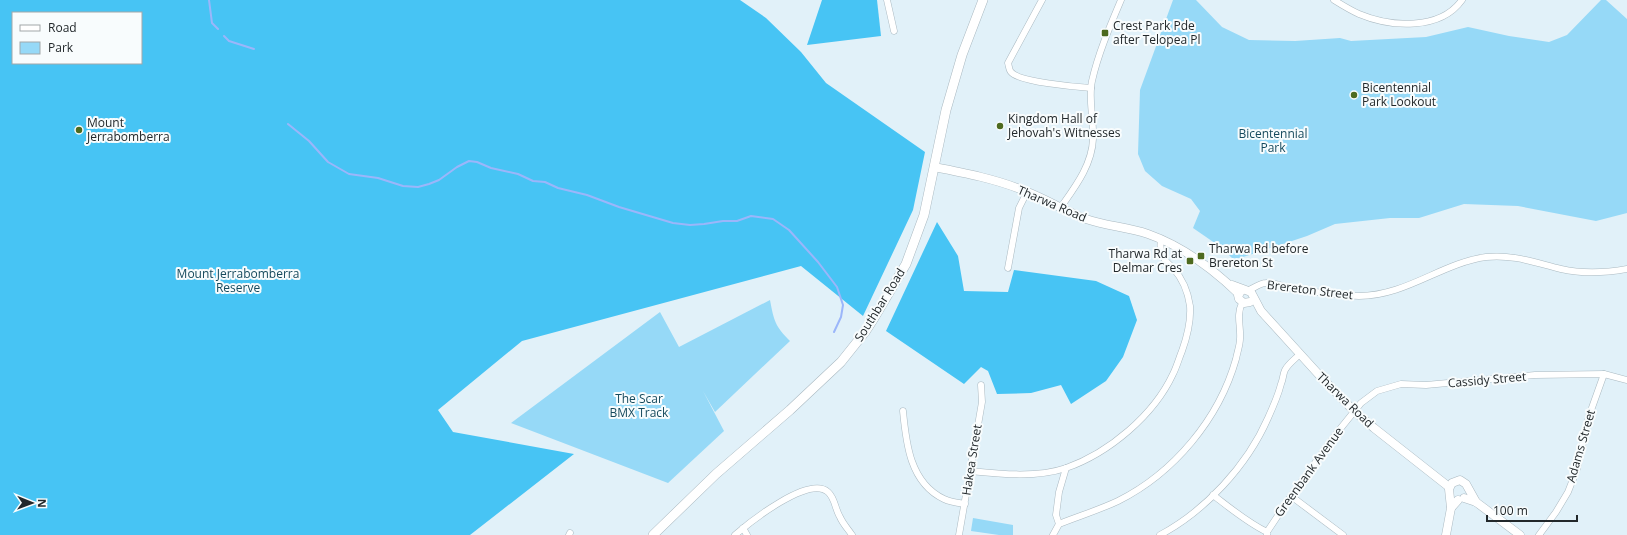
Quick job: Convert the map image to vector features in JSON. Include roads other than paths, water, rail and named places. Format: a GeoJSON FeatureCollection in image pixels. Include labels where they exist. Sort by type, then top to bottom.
{"type":"FeatureCollection","features":[{"type":"Feature","properties":{"kind":"main road","name":"Southbar Road"},"geometry":{"type":"LineString","coordinates":[[653,535],[716,474],[790,410],[833,370],[865,332],[906,264],[924,216],[946,110],[962,56],[983,0]]}},
{"type":"Feature","properties":{"kind":"street"},"geometry":{"type":"LineString","coordinates":[[887,0],[894,32]]}},
{"type":"Feature","properties":{"kind":"street"},"geometry":{"type":"LineString","coordinates":[[1042,0],[1008,63],[1011,72],[1017,77],[1092,88]]}},
{"type":"Feature","properties":{"kind":"street"},"geometry":{"type":"LineString","coordinates":[[1061,207],[1080,178],[1089,160],[1093,140],[1092,88],[1099,58],[1121,0]]}},
{"type":"Feature","properties":{"kind":"street"},"geometry":{"type":"LineString","coordinates":[[1334,0],[1368,17],[1385,22],[1409,23],[1425,22],[1442,17],[1456,7],[1462,0]]}},
{"type":"Feature","properties":{"kind":"street","name":"Tharwa Road"},"geometry":{"type":"LineString","coordinates":[[934,167],[986,178],[1026,192],[1091,221],[1120,226],[1161,239],[1184,251],[1246,296],[1262,311],[1354,411],[1451,488]]}},
{"type":"Feature","properties":{"kind":"street"},"geometry":{"type":"LineString","coordinates":[[1008,268],[1019,208],[1026,192]]}},
{"type":"Feature","properties":{"kind":"street"},"geometry":{"type":"LineString","coordinates":[[970,471],[1021,475],[1066,468],[1107,446],[1134,426],[1165,390],[1174,373],[1189,326],[1190,307],[1183,282],[1163,258],[1160,247],[1161,239]]}},
{"type":"Feature","properties":{"kind":"street","name":"Brereton Street"},"geometry":{"type":"LineString","coordinates":[[1246,296],[1266,283],[1323,293],[1360,296],[1391,291],[1420,281],[1465,261],[1497,256],[1527,259],[1562,269],[1580,272],[1603,272],[1627,269]]}},
{"type":"Feature","properties":{"kind":"street"},"geometry":{"type":"LineString","coordinates":[[1053,535],[1059,524],[1093,512],[1119,500],[1141,487],[1163,470],[1197,435],[1220,399],[1236,359],[1240,339],[1238,314],[1246,296]]}},
{"type":"Feature","properties":{"kind":"street"},"geometry":{"type":"LineString","coordinates":[[1160,535],[1176,526],[1213,496],[1253,447],[1268,418],[1281,385],[1285,370],[1300,354]]}},
{"type":"Feature","properties":{"kind":"street","name":"Cassidy Street"},"geometry":{"type":"LineString","coordinates":[[1354,411],[1370,396],[1378,391],[1401,384],[1426,384],[1535,375],[1604,374],[1627,380]]}},
{"type":"Feature","properties":{"kind":"street","name":"Adams Street"},"geometry":{"type":"LineString","coordinates":[[1539,535],[1556,512],[1568,492],[1577,469],[1589,416],[1604,374]]}},
{"type":"Feature","properties":{"kind":"street","name":"Hakea Street"},"geometry":{"type":"LineString","coordinates":[[959,535],[982,402],[981,385]]}},
{"type":"Feature","properties":{"kind":"street"},"geometry":{"type":"LineString","coordinates":[[903,411],[905,440],[915,471],[929,488],[944,499],[965,504]]}},
{"type":"Feature","properties":{"kind":"street","name":"Greenbank Avenue"},"geometry":{"type":"LineString","coordinates":[[1267,533],[1291,496],[1354,411]]}},
{"type":"Feature","properties":{"kind":"street"},"geometry":{"type":"LineString","coordinates":[[1059,524],[1056,515],[1059,492],[1066,468]]}},
{"type":"Feature","properties":{"kind":"street"},"geometry":{"type":"LineString","coordinates":[[1451,488],[1463,482],[1476,502],[1520,535]]}},
{"type":"Feature","properties":{"kind":"street"},"geometry":{"type":"LineString","coordinates":[[735,535],[781,502],[809,488],[824,489],[832,496],[839,517],[852,535]]}},
{"type":"Feature","properties":{"kind":"street"},"geometry":{"type":"LineString","coordinates":[[1451,488],[1454,498],[1476,502]]}},
{"type":"Feature","properties":{"kind":"street"},"geometry":{"type":"LineString","coordinates":[[1446,535],[1451,508],[1451,488]]}},
{"type":"Feature","properties":{"kind":"street"},"geometry":{"type":"LineString","coordinates":[[1451,508],[1467,494],[1468,489]]}},
{"type":"Feature","properties":{"kind":"street"},"geometry":{"type":"LineString","coordinates":[[1213,496],[1267,533]]}},
{"type":"Feature","properties":{"kind":"street"},"geometry":{"type":"LineString","coordinates":[[1291,496],[1343,535]]}},
{"type":"Feature","properties":{"kind":"street"},"geometry":{"type":"LineString","coordinates":[[743,528],[747,535]]}},
{"type":"Feature","properties":{"kind":"waterway"},"geometry":{"type":"LineString","coordinates":[[209,0],[212,23],[218,29]]}},
{"type":"Feature","properties":{"kind":"waterway"},"geometry":{"type":"LineString","coordinates":[[224,36],[229,41],[254,49]]}},
{"type":"Feature","properties":{"kind":"waterway"},"geometry":{"type":"LineString","coordinates":[[288,124],[309,141],[328,162],[349,174],[378,178],[403,186],[418,187],[429,184],[439,180],[457,167],[469,161],[518,174],[533,181],[545,182],[558,188],[587,195],[619,207],[673,223],[690,225],[704,224],[723,221],[737,221],[751,216],[773,219],[789,230],[818,262],[837,287],[843,305],[841,317],[834,332]]}},
{"type":"Feature","properties":{"kind":"place","name":"Crest Park Pde after Telopea Pl"},"geometry":{"type":"Point","coordinates":[1105,33]}},
{"type":"Feature","properties":{"kind":"place","name":"Bicentennial Park Lookout"},"geometry":{"type":"Point","coordinates":[1354,95]}},
{"type":"Feature","properties":{"kind":"place","name":"Kingdom Hall of Jehovah's Witnesses"},"geometry":{"type":"Point","coordinates":[1000,126]}},
{"type":"Feature","properties":{"kind":"place","name":"Mount Jerrabomberra"},"geometry":{"type":"Point","coordinates":[79,130]}},
{"type":"Feature","properties":{"kind":"place","name":"Tharwa Rd before Brereton St"},"geometry":{"type":"Point","coordinates":[1201,256]}},
{"type":"Feature","properties":{"kind":"place","name":"Tharwa Rd at Delmar Cres"},"geometry":{"type":"Point","coordinates":[1190,261]}},
{"type":"Feature","properties":{"kind":"park label","name":"Bicentennial Park"},"geometry":{"type":"Point","coordinates":[1273,141]}},
{"type":"Feature","properties":{"kind":"park label","name":"Mount Jerrabomberra Reserve"},"geometry":{"type":"Point","coordinates":[238,281]}},
{"type":"Feature","properties":{"kind":"park label","name":"The Scar BMX Track"},"geometry":{"type":"Point","coordinates":[639,406]}}]}
